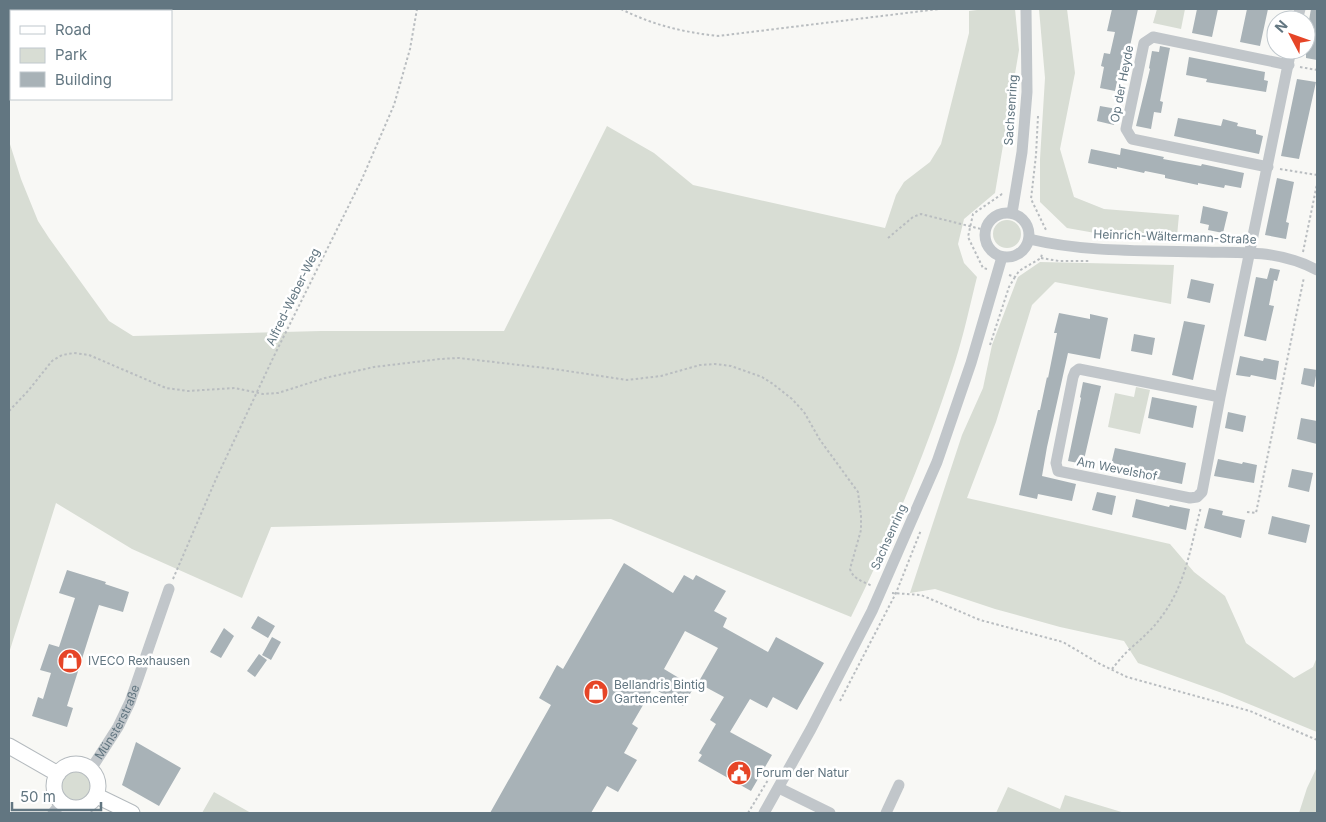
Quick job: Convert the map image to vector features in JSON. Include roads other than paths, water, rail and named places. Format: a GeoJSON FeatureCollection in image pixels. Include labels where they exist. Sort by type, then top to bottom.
{"type":"FeatureCollection","features":[{"type":"Feature","properties":{"kind":"main road"},"geometry":{"type":"LineString","coordinates":[[9,746],[58,774]]}},
{"type":"Feature","properties":{"kind":"main road"},"geometry":{"type":"LineString","coordinates":[[73,764],[91,769],[98,780],[99,786],[97,796],[91,804],[79,809],[57,808],[54,792],[55,780],[62,769],[73,764]]}},
{"type":"Feature","properties":{"kind":"main road"},"geometry":{"type":"LineString","coordinates":[[97,796],[132,813]]}},
{"type":"Feature","properties":{"kind":"street","name":"Sachsenring"},"geometry":{"type":"LineString","coordinates":[[1012,212],[1022,152],[1027,92],[1026,9]]}},
{"type":"Feature","properties":{"kind":"street","name":"Op der Heyde"},"geometry":{"type":"LineString","coordinates":[[1268,167],[1132,139],[1126,129],[1144,43],[1153,37],[1289,65]]}},
{"type":"Feature","properties":{"kind":"street"},"geometry":{"type":"LineString","coordinates":[[1250,253],[1290,60]]}},
{"type":"Feature","properties":{"kind":"street"},"geometry":{"type":"LineString","coordinates":[[1012,212],[1026,222],[1029,228],[1029,239],[1024,250],[1019,254],[1002,256],[990,249],[987,243],[986,230],[988,223],[998,214],[1012,212]]}},
{"type":"Feature","properties":{"kind":"street","name":"Heinrich-Wältermann-Straße"},"geometry":{"type":"LineString","coordinates":[[1029,239],[1072,248],[1266,253],[1308,266]]}},
{"type":"Feature","properties":{"kind":"street","name":"Am Wevelshof"},"geometry":{"type":"LineString","coordinates":[[1220,397],[1079,369],[1073,377],[1056,463],[1058,471],[1190,498],[1197,497],[1202,492],[1250,253]]}},
{"type":"Feature","properties":{"kind":"street","name":"Sachsenring"},"geometry":{"type":"LineString","coordinates":[[764,813],[811,729],[881,590],[937,462],[970,363],[1002,256]]}},
{"type":"Feature","properties":{"kind":"street","name":"Münsterstraße"},"geometry":{"type":"LineString","coordinates":[[91,769],[118,726],[130,702],[169,589]]}},
{"type":"Feature","properties":{"kind":"street"},"geometry":{"type":"LineString","coordinates":[[886,813],[899,785]]}},
{"type":"Feature","properties":{"kind":"street"},"geometry":{"type":"LineString","coordinates":[[779,788],[830,813]]}},
{"type":"Feature","properties":{"kind":"place","name":"IVECO Rexhausen"},"geometry":{"type":"Point","coordinates":[70,661]}},
{"type":"Feature","properties":{"kind":"place","name":"Bellandris Bintig Gartencenter"},"geometry":{"type":"Point","coordinates":[596,692]}},
{"type":"Feature","properties":{"kind":"place","name":"Forum der Natur"},"geometry":{"type":"Point","coordinates":[739,773]}}]}
